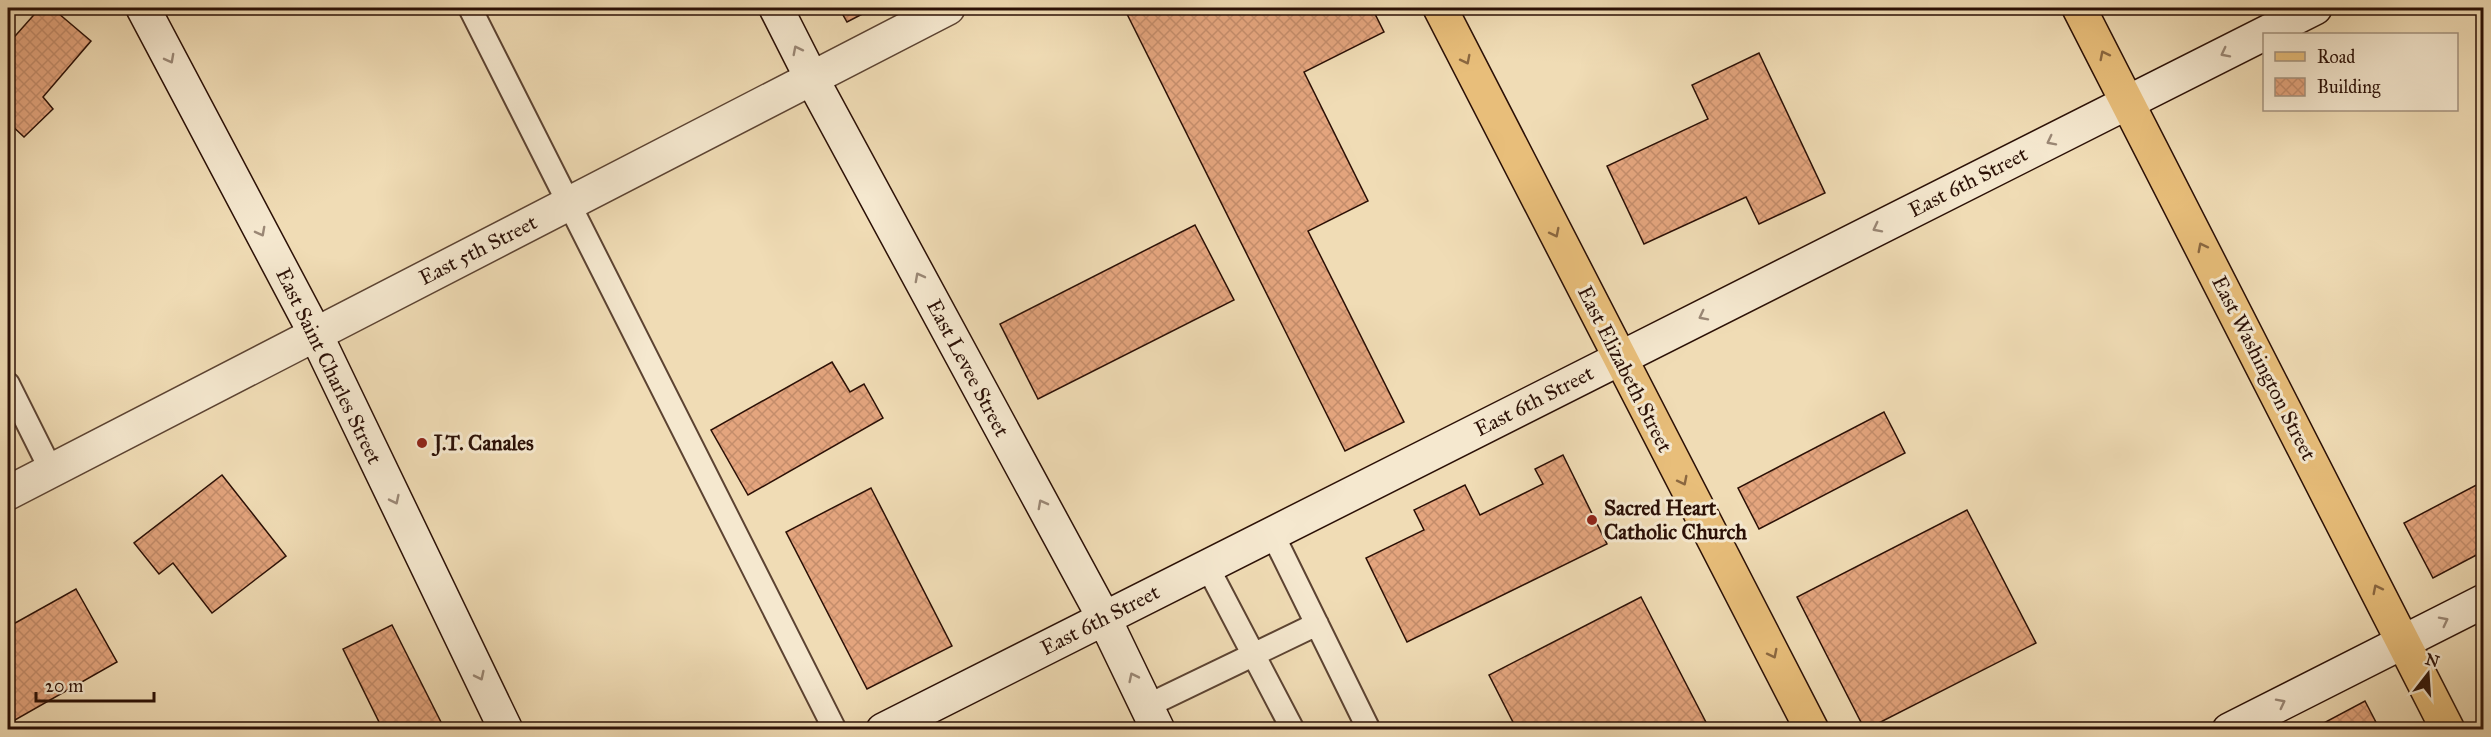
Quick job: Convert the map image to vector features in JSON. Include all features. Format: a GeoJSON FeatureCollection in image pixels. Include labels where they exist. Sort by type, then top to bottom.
{"type":"FeatureCollection","features":[{"type":"Feature","properties":{"kind":"main road","name":"East Elizabeth Street"},"geometry":{"type":"LineString","coordinates":[[1440,8],[1812,729]]}},
{"type":"Feature","properties":{"kind":"main road","name":"East Washington Street"},"geometry":{"type":"LineString","coordinates":[[2079,8],[2448,729]]}},
{"type":"Feature","properties":{"kind":"street","name":"East Saint Charles Street"},"geometry":{"type":"LineString","coordinates":[[143,8],[315,333],[506,729]]}},
{"type":"Feature","properties":{"kind":"street","name":"East Levee Street"},"geometry":{"type":"LineString","coordinates":[[776,8],[812,79],[1104,618],[1153,718]]}},
{"type":"Feature","properties":{"kind":"street","name":"East 5th Street"},"geometry":{"type":"LineString","coordinates":[[8,493],[948,8]]}},
{"type":"Feature","properties":{"kind":"street","name":"East 6th Street"},"geometry":{"type":"LineString","coordinates":[[2265,33],[2315,8]]}},
{"type":"Feature","properties":{"kind":"street","name":"East 6th Street"},"geometry":{"type":"LineString","coordinates":[[883,729],[2263,34]]}},
{"type":"Feature","properties":{"kind":"street"},"geometry":{"type":"LineString","coordinates":[[2229,729],[2484,601]]}},
{"type":"Feature","properties":{"kind":"lane"},"geometry":{"type":"LineString","coordinates":[[470,8],[836,729]]}},
{"type":"Feature","properties":{"kind":"lane"},"geometry":{"type":"LineString","coordinates":[[8,384],[51,470]]}},
{"type":"Feature","properties":{"kind":"lane"},"geometry":{"type":"LineString","coordinates":[[1272,533],[1369,729]]}},
{"type":"Feature","properties":{"kind":"lane"},"geometry":{"type":"LineString","coordinates":[[1207,566],[1293,729]]}},
{"type":"Feature","properties":{"kind":"lane"},"geometry":{"type":"LineString","coordinates":[[1153,718],[1253,655],[1317,624]]}},
{"type":"Feature","properties":{"kind":"building"},"geometry":{"type":"Polygon","coordinates":[[[40,8],[52,8],[91,41],[43,97],[53,109],[24,137],[8,122],[8,44],[40,8]]]}},
{"type":"Feature","properties":{"kind":"building"},"geometry":{"type":"Polygon","coordinates":[[[839,8],[874,8],[847,22],[839,8]]]}},
{"type":"Feature","properties":{"kind":"building"},"geometry":{"type":"Polygon","coordinates":[[[1124,8],[1372,8],[1384,32],[1304,72],[1368,201],[1308,231],[1404,422],[1345,451],[1124,8]]]}},
{"type":"Feature","properties":{"kind":"building"},"geometry":{"type":"Polygon","coordinates":[[[1759,53],[1825,193],[1759,224],[1746,197],[1644,244],[1607,166],[1708,119],[1692,85],[1759,53]]]}},
{"type":"Feature","properties":{"kind":"building"},"geometry":{"type":"Polygon","coordinates":[[[1195,225],[1234,300],[1038,399],[1000,324],[1195,225]]]}},
{"type":"Feature","properties":{"kind":"building"},"geometry":{"type":"Polygon","coordinates":[[[832,362],[850,392],[864,384],[883,418],[748,495],[711,430],[832,362]]]}},
{"type":"Feature","properties":{"kind":"building"},"geometry":{"type":"Polygon","coordinates":[[[1884,412],[1905,453],[1759,529],[1738,488],[1884,412]]]}},
{"type":"Feature","properties":{"kind":"building"},"geometry":{"type":"Polygon","coordinates":[[[1563,455],[1607,544],[1407,642],[1366,558],[1424,530],[1414,510],[1465,485],[1480,515],[1543,484],[1535,469],[1563,455]]]}},
{"type":"Feature","properties":{"kind":"building"},"geometry":{"type":"Polygon","coordinates":[[[222,475],[286,556],[212,613],[173,563],[159,574],[134,543],[222,475]]]}},
{"type":"Feature","properties":{"kind":"building"},"geometry":{"type":"Polygon","coordinates":[[[2484,481],[2484,551],[2433,578],[2404,523],[2484,481]]]}},
{"type":"Feature","properties":{"kind":"building"},"geometry":{"type":"Polygon","coordinates":[[[871,488],[952,646],[867,689],[786,532],[871,488]]]}},
{"type":"Feature","properties":{"kind":"building"},"geometry":{"type":"Polygon","coordinates":[[[1967,510],[2036,643],[1865,730],[1797,597],[1967,510]]]}},
{"type":"Feature","properties":{"kind":"building"},"geometry":{"type":"Polygon","coordinates":[[[76,589],[117,662],[8,724],[8,627],[76,589]]]}},
{"type":"Feature","properties":{"kind":"building"},"geometry":{"type":"Polygon","coordinates":[[[1641,597],[1710,730],[1517,730],[1489,675],[1641,597]]]}},
{"type":"Feature","properties":{"kind":"building"},"geometry":{"type":"Polygon","coordinates":[[[392,625],[445,730],[383,730],[343,649],[392,625]]]}},
{"type":"Feature","properties":{"kind":"building"},"geometry":{"type":"Polygon","coordinates":[[[2365,701],[2380,730],[2320,730],[2318,726],[2365,701]]]}},
{"type":"Feature","properties":{"kind":"place","name":"J.T. Canales"},"geometry":{"type":"Point","coordinates":[422,443]}},
{"type":"Feature","properties":{"kind":"place","name":"Sacred Heart Catholic Church"},"geometry":{"type":"Point","coordinates":[1592,520]}}]}
